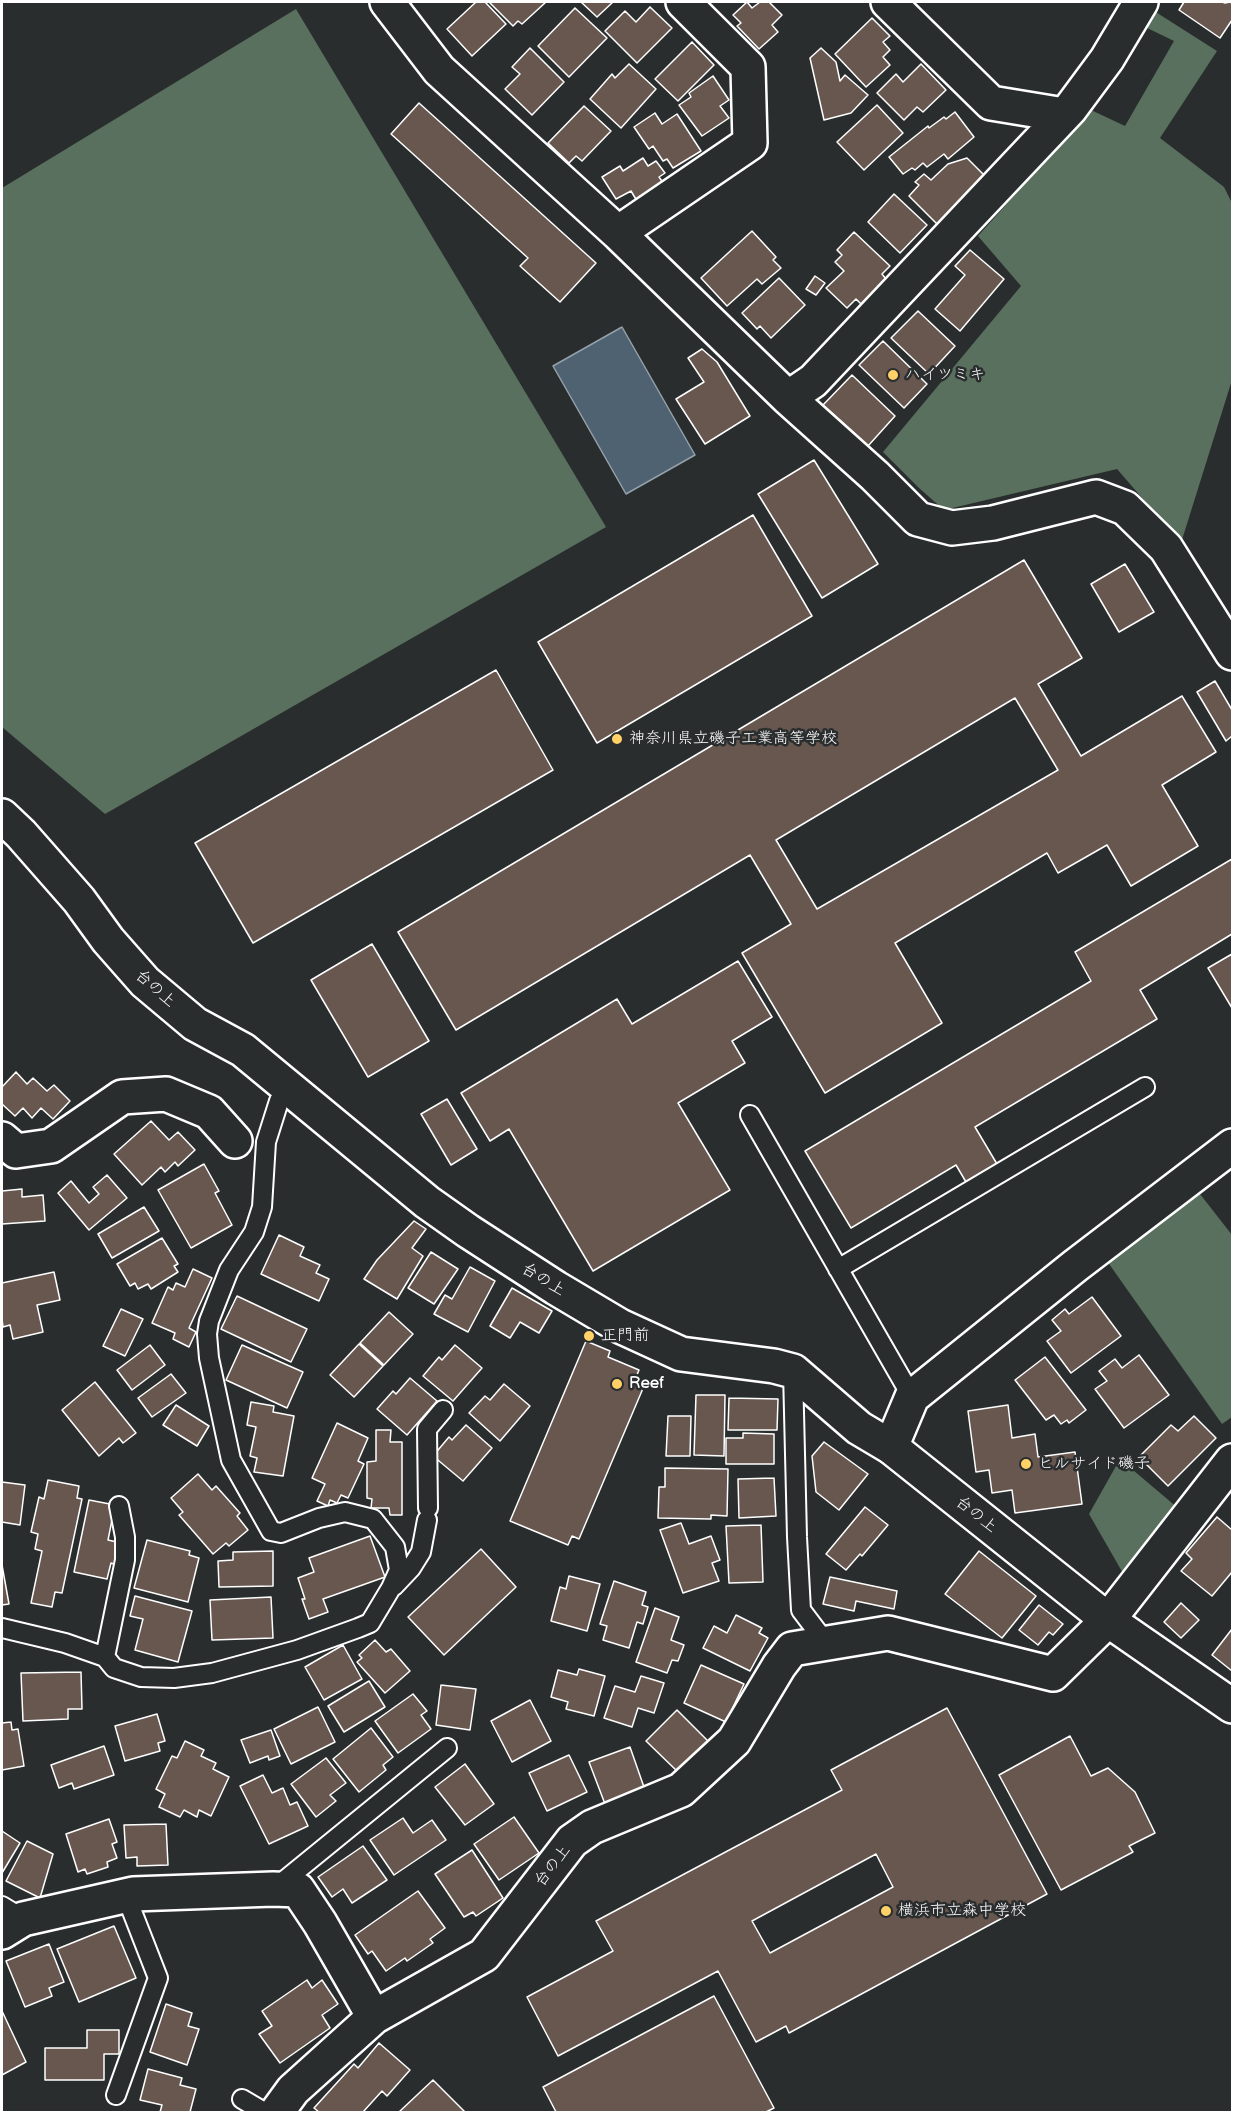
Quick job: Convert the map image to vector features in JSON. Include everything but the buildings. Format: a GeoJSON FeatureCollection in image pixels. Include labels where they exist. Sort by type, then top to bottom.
{"type":"FeatureCollection","features":[{"type":"Feature","properties":{"kind":"street"},"geometry":{"type":"LineString","coordinates":[[387,2],[439,70],[618,233],[788,398],[875,476],[918,519],[952,528],[993,523],[1096,497],[1125,508],[1166,548],[1232,653]]}},
{"type":"Feature","properties":{"kind":"street"},"geometry":{"type":"LineString","coordinates":[[618,233],[750,143],[748,67],[683,2]]}},
{"type":"Feature","properties":{"kind":"street"},"geometry":{"type":"LineString","coordinates":[[888,2],[991,103],[1064,115]]}},
{"type":"Feature","properties":{"kind":"street"},"geometry":{"type":"LineString","coordinates":[[788,398],[813,381],[1064,115],[1107,59],[1141,2]]}},
{"type":"Feature","properties":{"kind":"street","name":"台の上"},"geometry":{"type":"LineString","coordinates":[[4,824],[79,900],[108,940],[145,982],[195,1024],[243,1050],[428,1202],[468,1231],[620,1326],[681,1354],[774,1366],[793,1371],[859,1428],[891,1447],[1108,1620],[1053,1674],[888,1634],[792,1648],[778,1666],[734,1740],[681,1790],[592,1827],[572,1841],[484,1955],[375,2017],[293,2090],[277,2112]]}},
{"type":"Feature","properties":{"kind":"street"},"geometry":{"type":"LineString","coordinates":[[2,1139],[16,1151],[51,1146],[122,1097],[166,1094],[209,1112],[235,1142]]}},
{"type":"Feature","properties":{"kind":"street"},"geometry":{"type":"LineString","coordinates":[[891,1447],[912,1397],[1075,1266],[1233,1146]]}},
{"type":"Feature","properties":{"kind":"street"},"geometry":{"type":"LineString","coordinates":[[1233,1461],[1108,1620],[1233,1706]]}},
{"type":"Feature","properties":{"kind":"street"},"geometry":{"type":"LineString","coordinates":[[9,1919],[133,1894],[298,1890],[375,2017]]}},
{"type":"Feature","properties":{"kind":"lane"},"geometry":{"type":"LineString","coordinates":[[838,1269],[1145,1087]]}},
{"type":"Feature","properties":{"kind":"lane"},"geometry":{"type":"LineString","coordinates":[[2,1628],[65,1642],[105,1657],[114,1668],[141,1677],[174,1678],[212,1673],[297,1650],[370,1623],[392,1588],[399,1570],[395,1547],[373,1519],[345,1512],[319,1518],[281,1533],[271,1531],[231,1460],[208,1358],[209,1321],[230,1270],[254,1232],[262,1207],[266,1142],[279,1101],[294,1091]]}},
{"type":"Feature","properties":{"kind":"lane"},"geometry":{"type":"LineString","coordinates":[[750,1115],[912,1397]]}},
{"type":"Feature","properties":{"kind":"lane"},"geometry":{"type":"LineString","coordinates":[[793,1371],[801,1610],[826,1643]]}},
{"type":"Feature","properties":{"kind":"lane"},"geometry":{"type":"LineString","coordinates":[[392,1588],[411,1568],[421,1552],[428,1514],[427,1429],[443,1410]]}},
{"type":"Feature","properties":{"kind":"lane"},"geometry":{"type":"LineString","coordinates":[[105,1657],[125,1560],[125,1537],[119,1506]]}},
{"type":"Feature","properties":{"kind":"lane"},"geometry":{"type":"LineString","coordinates":[[273,1889],[447,1748]]}},
{"type":"Feature","properties":{"kind":"lane"},"geometry":{"type":"LineString","coordinates":[[116,2095],[158,1978],[126,1896]]}},
{"type":"Feature","properties":{"kind":"lane"},"geometry":{"type":"LineString","coordinates":[[242,2099],[264,2112]]}},
{"type":"Feature","properties":{"kind":"green space"},"geometry":{"type":"Polygon","coordinates":[[[296,9],[606,527],[105,814],[2,727],[2,188],[296,9]]]}},
{"type":"Feature","properties":{"kind":"green space"},"geometry":{"type":"Polygon","coordinates":[[[1151,9],[1217,51],[1160,138],[1224,187],[1232,203],[1232,380],[1181,543],[1117,469],[944,510],[883,452],[1021,286],[978,236],[1091,110],[1125,126],[1174,41],[1141,25],[1151,9]]]}},
{"type":"Feature","properties":{"kind":"green space"},"geometry":{"type":"Polygon","coordinates":[[[1200,1194],[1232,1235],[1232,1417],[1222,1424],[1107,1261],[1200,1194]]]}},
{"type":"Feature","properties":{"kind":"green space"},"geometry":{"type":"Polygon","coordinates":[[[1120,1459],[1179,1509],[1124,1575],[1089,1514],[1120,1459]]]}},
{"type":"Feature","properties":{"kind":"water"},"geometry":{"type":"Polygon","coordinates":[[[622,327],[695,455],[626,494],[553,366],[622,327]]]}},
{"type":"Feature","properties":{"kind":"place","name":"ハイツミキ"},"geometry":{"type":"Point","coordinates":[893,375]}},
{"type":"Feature","properties":{"kind":"place","name":"神奈川県立磯子工業高等学校"},"geometry":{"type":"Point","coordinates":[617,739]}},
{"type":"Feature","properties":{"kind":"place","name":"正門前"},"geometry":{"type":"Point","coordinates":[589,1336]}},
{"type":"Feature","properties":{"kind":"place","name":"Reef"},"geometry":{"type":"Point","coordinates":[617,1384]}},
{"type":"Feature","properties":{"kind":"place","name":"ヒルサイド磯子"},"geometry":{"type":"Point","coordinates":[1026,1464]}},
{"type":"Feature","properties":{"kind":"place","name":"横浜市立森中学校"},"geometry":{"type":"Point","coordinates":[886,1911]}}]}
